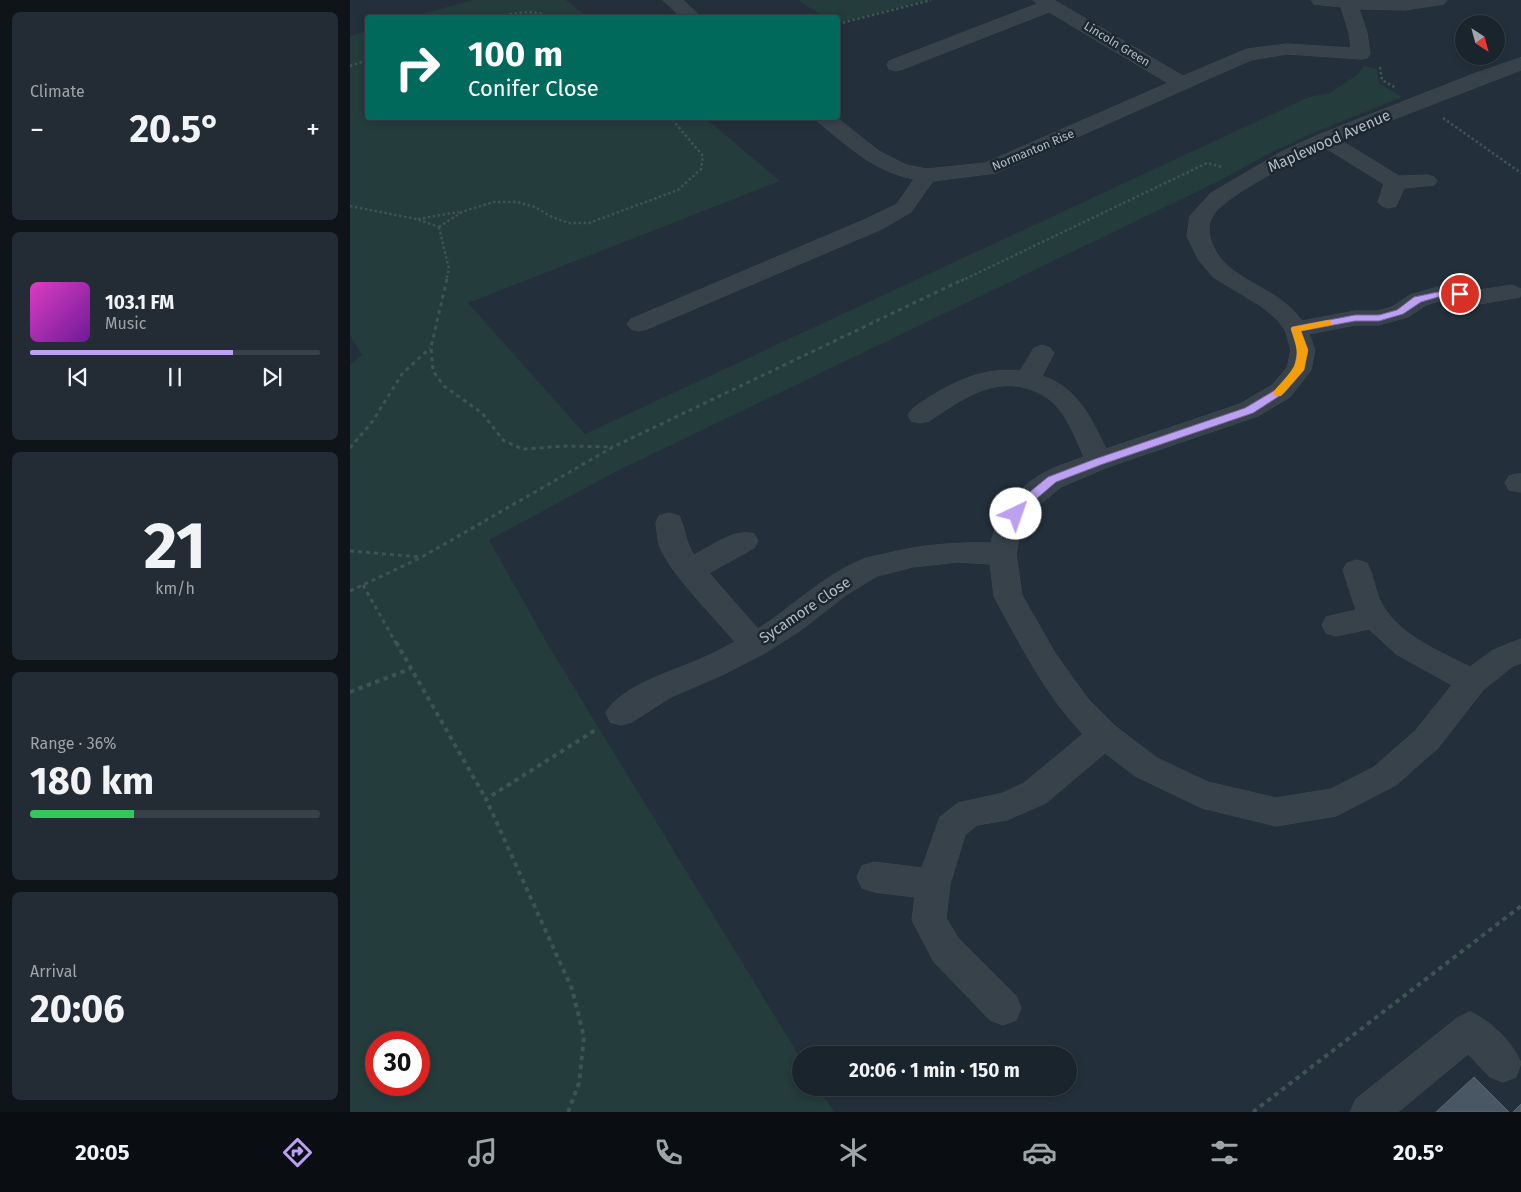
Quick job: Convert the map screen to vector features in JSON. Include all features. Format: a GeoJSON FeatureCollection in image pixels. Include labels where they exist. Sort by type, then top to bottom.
{"type":"FeatureCollection","features":[{"type":"Feature","properties":{"kind":"street"},"geometry":{"type":"LineString","coordinates":[[672,0],[690,15]]}},
{"type":"Feature","properties":{"kind":"street"},"geometry":{"type":"LineString","coordinates":[[1320,0],[1391,4],[1438,0]]}},
{"type":"Feature","properties":{"kind":"street","name":"Lincoln Green"},"geometry":{"type":"LineString","coordinates":[[896,64],[1046,2],[1183,84]]}},
{"type":"Feature","properties":{"kind":"street"},"geometry":{"type":"LineString","coordinates":[[1348,3],[1361,54]]}},
{"type":"Feature","properties":{"kind":"street","name":"Normanton Rise"},"geometry":{"type":"LineString","coordinates":[[828,120],[872,155],[900,170],[927,176],[989,169],[1248,55],[1287,48],[1361,54]]}},
{"type":"Feature","properties":{"kind":"street"},"geometry":{"type":"LineString","coordinates":[[919,56],[935,67]]}},
{"type":"Feature","properties":{"kind":"street","name":"Maplewood Avenue"},"geometry":{"type":"LineString","coordinates":[[1521,64],[1483,77],[1290,155],[1218,196],[1200,216],[1198,236],[1209,259],[1221,272],[1269,301],[1286,315],[1296,329],[1303,350],[1299,370],[1281,391],[1249,410],[1099,461],[1052,480],[1024,503],[1008,526],[1002,554],[1008,596],[1045,661],[1077,708],[1104,734],[1146,767],[1202,794],[1276,812],[1336,802],[1385,776],[1427,738],[1472,682],[1503,658],[1521,651]]}},
{"type":"Feature","properties":{"kind":"street"},"geometry":{"type":"LineString","coordinates":[[1325,140],[1395,182],[1427,181]]}},
{"type":"Feature","properties":{"kind":"street"},"geometry":{"type":"LineString","coordinates":[[639,324],[874,224],[904,208],[927,176]]}},
{"type":"Feature","properties":{"kind":"street"},"geometry":{"type":"LineString","coordinates":[[1389,202],[1395,182]]}},
{"type":"Feature","properties":{"kind":"street"},"geometry":{"type":"LineString","coordinates":[[1498,271],[1516,296]]}},
{"type":"Feature","properties":{"kind":"street"},"geometry":{"type":"LineString","coordinates":[[1296,329],[1355,318],[1379,318],[1400,312],[1418,300],[1438,294],[1479,297],[1516,296]]}},
{"type":"Feature","properties":{"kind":"street"},"geometry":{"type":"LineString","coordinates":[[1028,379],[1042,353]]}},
{"type":"Feature","properties":{"kind":"street"},"geometry":{"type":"LineString","coordinates":[[920,416],[952,395],[977,382],[1005,378],[1028,379],[1051,389],[1067,401],[1099,461]]}},
{"type":"Feature","properties":{"kind":"street","name":"Sycamore Close"},"geometry":{"type":"LineString","coordinates":[[669,523],[674,548],[690,570],[755,645]]}},
{"type":"Feature","properties":{"kind":"street"},"geometry":{"type":"LineString","coordinates":[[690,570],[744,541]]}},
{"type":"Feature","properties":{"kind":"street","name":"Sycamore Close"},"geometry":{"type":"LineString","coordinates":[[621,713],[660,688],[714,666],[755,645],[791,622],[836,587],[869,568],[913,557],[958,552],[1002,554]]}},
{"type":"Feature","properties":{"kind":"street"},"geometry":{"type":"LineString","coordinates":[[1357,570],[1364,594],[1375,617],[1393,636],[1472,682]]}},
{"type":"Feature","properties":{"kind":"street"},"geometry":{"type":"LineString","coordinates":[[1336,625],[1375,617]]}},
{"type":"Feature","properties":{"kind":"street"},"geometry":{"type":"LineString","coordinates":[[1003,1008],[946,950],[929,920],[933,884],[951,827],[969,813],[1007,806],[1035,793],[1104,734]]}},
{"type":"Feature","properties":{"kind":"street"},"geometry":{"type":"LineString","coordinates":[[874,877],[933,884]]}},
{"type":"Feature","properties":{"kind":"street"},"geometry":{"type":"LineString","coordinates":[[1369,1112],[1470,1030],[1503,1064]]}},
{"type":"Feature","properties":{"kind":"path"},"geometry":{"type":"LineString","coordinates":[[840,23],[931,0]]}},
{"type":"Feature","properties":{"kind":"path"},"geometry":{"type":"LineString","coordinates":[[511,15],[527,12],[549,15]]}},
{"type":"Feature","properties":{"kind":"path"},"geometry":{"type":"LineString","coordinates":[[1361,54],[1379,66],[1382,80],[1420,102],[1521,172]]}},
{"type":"Feature","properties":{"kind":"path"},"geometry":{"type":"LineString","coordinates":[[350,66],[365,61]]}},
{"type":"Feature","properties":{"kind":"path"},"geometry":{"type":"LineString","coordinates":[[416,219],[462,212],[492,202],[517,202],[536,207],[552,217],[568,223],[589,223],[678,190],[701,169],[704,156],[673,120]]}},
{"type":"Feature","properties":{"kind":"path"},"geometry":{"type":"LineString","coordinates":[[350,591],[422,557],[613,447],[1207,163],[1255,174]]}},
{"type":"Feature","properties":{"kind":"path"},"geometry":{"type":"LineString","coordinates":[[350,206],[416,219],[439,227]]}},
{"type":"Feature","properties":{"kind":"path"},"geometry":{"type":"LineString","coordinates":[[439,227],[462,212]]}},
{"type":"Feature","properties":{"kind":"path"},"geometry":{"type":"LineString","coordinates":[[439,227],[449,269],[431,347],[433,371],[444,386],[482,413],[503,440],[522,450],[569,446],[613,447]]}},
{"type":"Feature","properties":{"kind":"path"},"geometry":{"type":"LineString","coordinates":[[350,448],[372,422],[402,374],[431,347]]}},
{"type":"Feature","properties":{"kind":"path"},"geometry":{"type":"LineString","coordinates":[[350,551],[422,557]]}},
{"type":"Feature","properties":{"kind":"path"},"geometry":{"type":"LineString","coordinates":[[363,585],[486,799],[572,989],[584,1037],[579,1083],[568,1112]]}},
{"type":"Feature","properties":{"kind":"path"},"geometry":{"type":"LineString","coordinates":[[350,692],[410,669]]}},
{"type":"Feature","properties":{"kind":"path"},"geometry":{"type":"LineString","coordinates":[[486,799],[621,713]]}},
{"type":"Feature","properties":{"kind":"path"},"geometry":{"type":"LineString","coordinates":[[1253,1112],[1521,906]]}},
{"type":"Feature","properties":{"kind":"green space"},"geometry":{"type":"Polygon","coordinates":[[[472,0],[566,0],[585,15],[419,15],[472,0]]]}},
{"type":"Feature","properties":{"kind":"green space"},"geometry":{"type":"Polygon","coordinates":[[[798,0],[926,0],[840,22],[840,15],[821,15],[798,0]]]}},
{"type":"Feature","properties":{"kind":"green space"},"geometry":{"type":"Polygon","coordinates":[[[365,32],[365,120],[707,120],[780,181],[468,303],[585,434],[1309,97],[1330,93],[1357,75],[1364,66],[1377,69],[1379,83],[1402,97],[1318,131],[1268,154],[1215,183],[617,471],[489,540],[548,645],[793,1046],[792,1096],[824,1096],[834,1112],[350,1112],[350,365],[362,355],[350,335],[350,36],[365,32]]]}},
{"type":"Feature","properties":{"kind":"building"},"geometry":{"type":"Polygon","coordinates":[[[1474,1077],[1509,1112],[1436,1112],[1474,1077]]]}},
{"type":"Feature","properties":{"kind":"building"},"geometry":{"type":"Polygon","coordinates":[[[1521,1104],[1521,1112],[1513,1112],[1521,1104]]]}},
{"type":"Feature","properties":{"kind":"slow traffic"},"geometry":{"type":"LineString","coordinates":[[1277,393],[1281,391],[1299,370],[1303,350],[1296,329],[1328,323]]}},
{"type":"Feature","properties":{"kind":"route"},"geometry":{"type":"LineString","coordinates":[[1016,514],[1024,503],[1052,480],[1099,461],[1249,410],[1281,391],[1299,370],[1303,350],[1296,329],[1355,318],[1379,318],[1400,312],[1418,300],[1438,294],[1460,294]]}}]}
